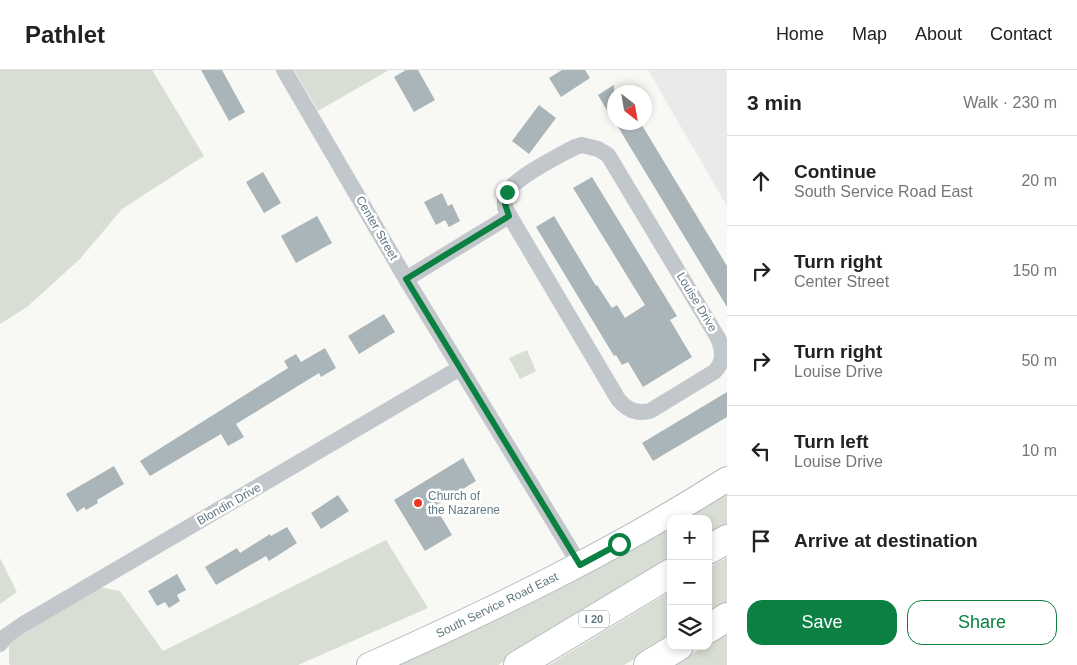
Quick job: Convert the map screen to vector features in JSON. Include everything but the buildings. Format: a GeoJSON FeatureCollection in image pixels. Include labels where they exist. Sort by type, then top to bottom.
{"type":"FeatureCollection","features":[{"type":"Feature","properties":{"kind":"highway"},"geometry":{"type":"LineString","coordinates":[[712,548],[727,539]]}},
{"type":"Feature","properties":{"kind":"highway","name":"I 20"},"geometry":{"type":"LineString","coordinates":[[518,665],[667,575]]}},
{"type":"Feature","properties":{"kind":"highway"},"geometry":{"type":"LineString","coordinates":[[712,626],[727,617]]}},
{"type":"Feature","properties":{"kind":"highway"},"geometry":{"type":"LineString","coordinates":[[648,665],[672,650]]}},
{"type":"Feature","properties":{"kind":"main road","name":"South Service Road East"},"geometry":{"type":"LineString","coordinates":[[369,665],[466,621],[580,565],[652,526],[727,479]]}},
{"type":"Feature","properties":{"kind":"street","name":"Center Street"},"geometry":{"type":"LineString","coordinates":[[284,70],[406,279],[580,565]]}},
{"type":"Feature","properties":{"kind":"street","name":"Louise Drive"},"geometry":{"type":"LineString","coordinates":[[590,146],[604,151],[718,338],[723,355],[720,366],[714,372],[654,410],[638,413],[628,409],[618,399],[509,216],[505,208],[505,197],[518,180],[575,147],[590,146]]}},
{"type":"Feature","properties":{"kind":"street"},"geometry":{"type":"LineString","coordinates":[[406,279],[509,216]]}},
{"type":"Feature","properties":{"kind":"street","name":"Blondin Drive"},"geometry":{"type":"LineString","coordinates":[[0,644],[6,636],[22,625],[460,368]]}},
{"type":"Feature","properties":{"kind":"shaded area"},"geometry":{"type":"Polygon","coordinates":[[[0,70],[152,70],[204,156],[122,209],[80,259],[27,307],[0,324],[0,70]]]}},
{"type":"Feature","properties":{"kind":"shaded area"},"geometry":{"type":"Polygon","coordinates":[[[294,70],[389,70],[318,111],[294,70]]]}},
{"type":"Feature","properties":{"kind":"shaded area"},"geometry":{"type":"Polygon","coordinates":[[[648,70],[727,70],[727,206],[648,70]]]}},
{"type":"Feature","properties":{"kind":"shaded area"},"geometry":{"type":"Polygon","coordinates":[[[527,350],[536,371],[520,379],[509,358],[527,350]]]}},
{"type":"Feature","properties":{"kind":"shaded area"},"geometry":{"type":"Polygon","coordinates":[[[727,492],[727,526],[712,535],[712,515],[691,515],[727,492]]]}},
{"type":"Feature","properties":{"kind":"shaded area"},"geometry":{"type":"Polygon","coordinates":[[[667,529],[667,562],[498,665],[394,665],[500,617],[638,547],[667,529]]]}},
{"type":"Feature","properties":{"kind":"shaded area"},"geometry":{"type":"Polygon","coordinates":[[[386,540],[428,608],[298,665],[10,665],[9,663],[9,643],[98,587],[120,591],[163,651],[386,540]]]}},
{"type":"Feature","properties":{"kind":"shaded area"},"geometry":{"type":"Polygon","coordinates":[[[727,557],[727,603],[712,612],[712,605],[712,566],[727,557]]]}},
{"type":"Feature","properties":{"kind":"shaded area"},"geometry":{"type":"Polygon","coordinates":[[[0,558],[17,592],[0,604],[0,558]]]}},
{"type":"Feature","properties":{"kind":"shaded area"},"geometry":{"type":"Polygon","coordinates":[[[667,593],[667,639],[624,665],[549,665],[667,593]]]}},
{"type":"Feature","properties":{"kind":"shaded area"},"geometry":{"type":"Polygon","coordinates":[[[727,633],[727,665],[674,665],[698,650],[712,650],[712,642],[727,633]]]}},
{"type":"Feature","properties":{"kind":"place","name":"Church of the Nazarene"},"geometry":{"type":"Point","coordinates":[418,503]}},
{"type":"Feature","properties":{"kind":"route"},"geometry":{"type":"LineString","coordinates":[[507,192],[505,208],[509,216],[406,279],[580,565],[619,544]]}}]}
